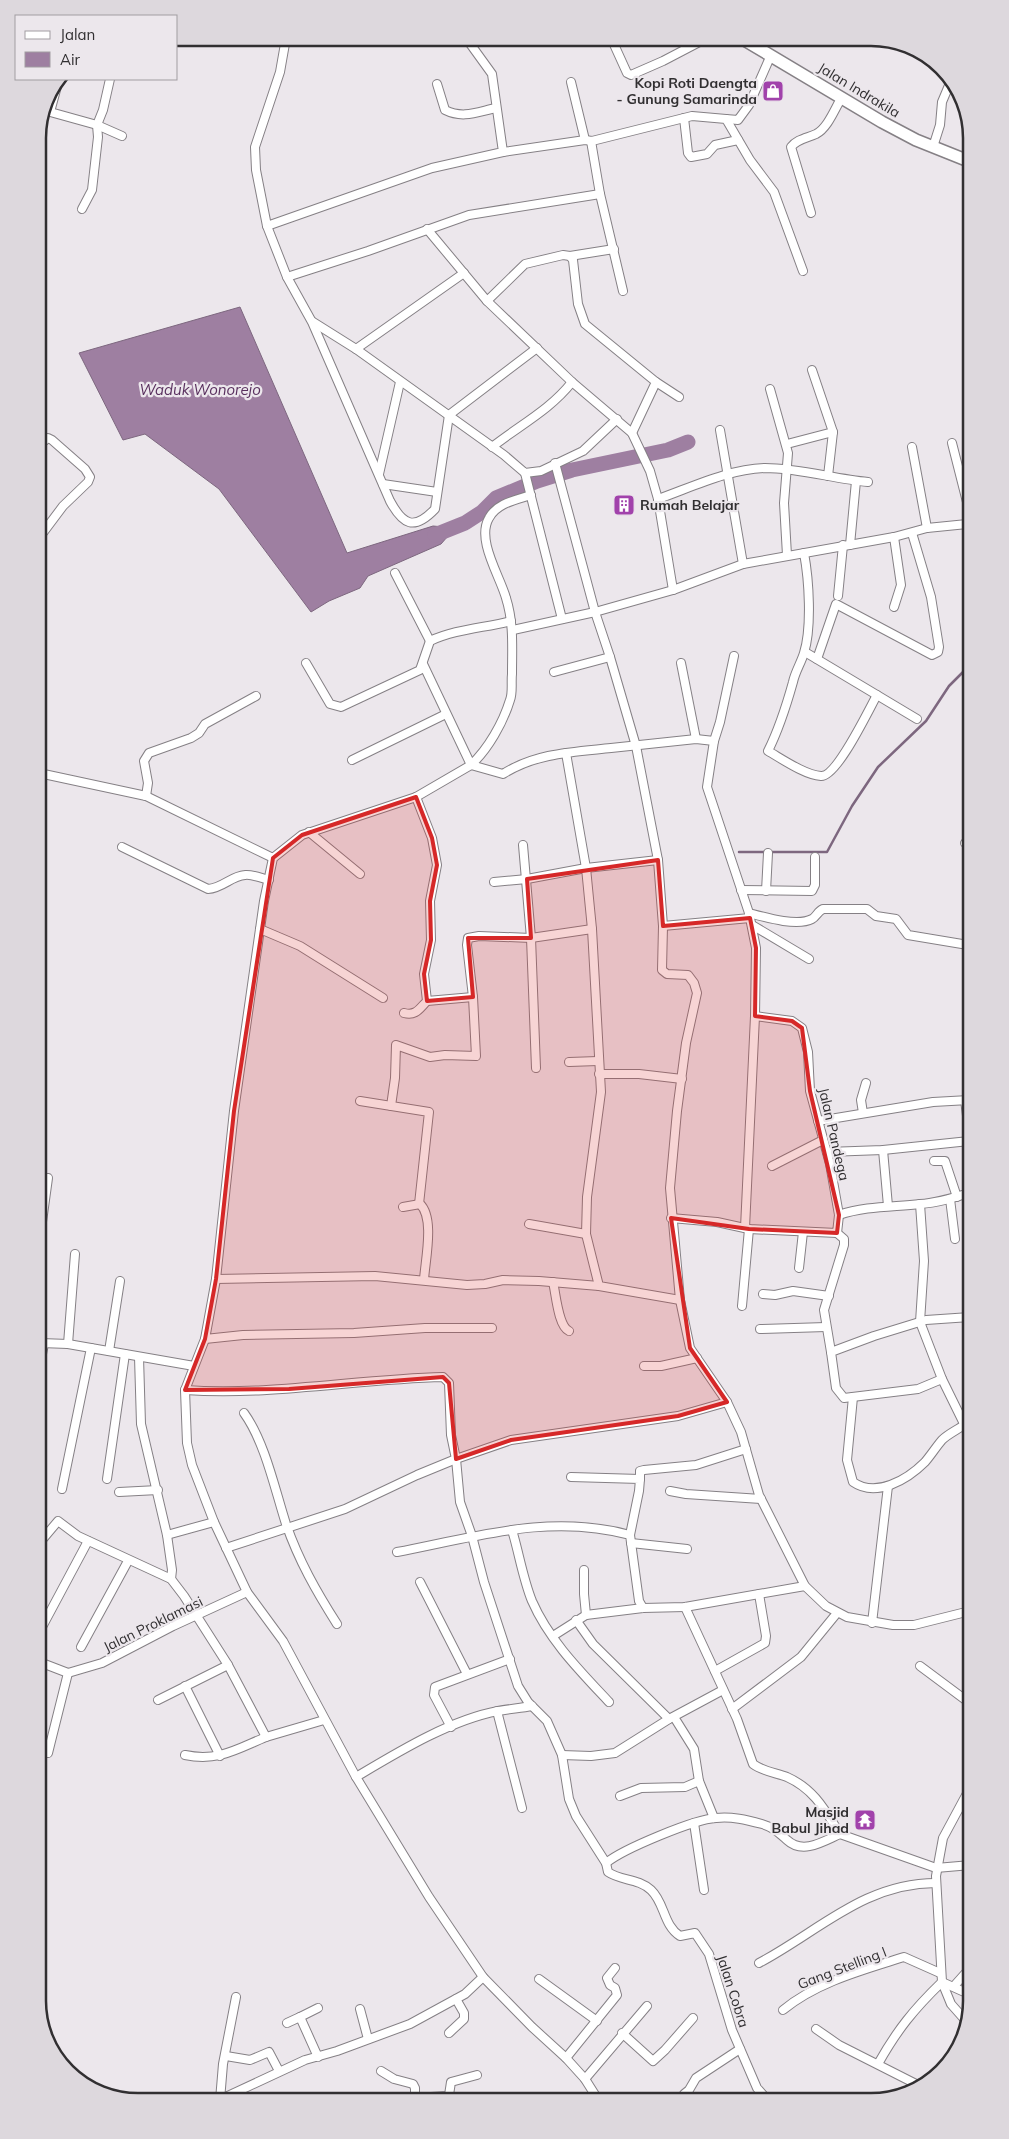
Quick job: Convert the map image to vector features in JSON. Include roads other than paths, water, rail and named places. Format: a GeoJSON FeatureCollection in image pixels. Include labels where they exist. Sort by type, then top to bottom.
{"type":"FeatureCollection","features":[{"type":"Feature","properties":{"kind":"street"},"geometry":{"type":"LineString","coordinates":[[285,46],[280,72],[255,147],[256,170],[267,226],[287,277],[312,322],[383,484],[398,515],[404,521],[414,523],[426,518],[435,509],[449,415],[537,348]]}},
{"type":"Feature","properties":{"kind":"street"},"geometry":{"type":"LineString","coordinates":[[472,46],[492,74],[503,152]]}},
{"type":"Feature","properties":{"kind":"street"},"geometry":{"type":"LineString","coordinates":[[615,46],[627,73],[631,75],[692,46]]}},
{"type":"Feature","properties":{"kind":"street","name":"Jalan Indrakila"},"geometry":{"type":"LineString","coordinates":[[755,46],[882,122],[933,147],[963,159]]}},
{"type":"Feature","properties":{"kind":"street"},"geometry":{"type":"LineString","coordinates":[[267,226],[432,168],[503,152],[588,141],[692,116],[738,120],[746,112],[771,55]]}},
{"type":"Feature","properties":{"kind":"street"},"geometry":{"type":"LineString","coordinates":[[82,209],[92,190],[98,137],[97,125],[103,110],[110,80]]}},
{"type":"Feature","properties":{"kind":"street"},"geometry":{"type":"LineString","coordinates":[[571,82],[588,141],[623,291]]}},
{"type":"Feature","properties":{"kind":"street"},"geometry":{"type":"LineString","coordinates":[[437,84],[445,110],[454,115],[465,115],[496,108]]}},
{"type":"Feature","properties":{"kind":"street"},"geometry":{"type":"LineString","coordinates":[[933,147],[940,125],[942,102],[948,88]]}},
{"type":"Feature","properties":{"kind":"street"},"geometry":{"type":"LineString","coordinates":[[811,213],[791,147],[794,143],[820,130],[828,122],[842,97]]}},
{"type":"Feature","properties":{"kind":"street"},"geometry":{"type":"LineString","coordinates":[[50,111],[97,125],[122,136]]}},
{"type":"Feature","properties":{"kind":"street"},"geometry":{"type":"LineString","coordinates":[[684,118],[688,153],[691,157],[707,154],[715,145],[738,140]]}},
{"type":"Feature","properties":{"kind":"street"},"geometry":{"type":"LineString","coordinates":[[726,119],[750,160],[774,192],[803,271]]}},
{"type":"Feature","properties":{"kind":"street"},"geometry":{"type":"LineString","coordinates":[[287,277],[368,251],[469,215],[600,194]]}},
{"type":"Feature","properties":{"kind":"street"},"geometry":{"type":"LineString","coordinates":[[427,229],[487,301],[572,382],[632,433],[650,471],[658,499],[673,590]]}},
{"type":"Feature","properties":{"kind":"street"},"geometry":{"type":"LineString","coordinates":[[487,301],[525,264],[564,255],[570,256],[614,249]]}},
{"type":"Feature","properties":{"kind":"street"},"geometry":{"type":"LineString","coordinates":[[570,256],[573,260],[578,304],[585,324],[656,382],[679,397]]}},
{"type":"Feature","properties":{"kind":"street"},"geometry":{"type":"LineString","coordinates":[[356,349],[464,273]]}},
{"type":"Feature","properties":{"kind":"street"},"geometry":{"type":"LineString","coordinates":[[312,322],[356,349],[449,415],[492,447],[525,475],[562,619]]}},
{"type":"Feature","properties":{"kind":"street"},"geometry":{"type":"LineString","coordinates":[[812,370],[833,432],[828,476]]}},
{"type":"Feature","properties":{"kind":"street"},"geometry":{"type":"LineString","coordinates":[[379,474],[400,382]]}},
{"type":"Feature","properties":{"kind":"street"},"geometry":{"type":"LineString","coordinates":[[492,447],[547,409],[572,382]]}},
{"type":"Feature","properties":{"kind":"street"},"geometry":{"type":"LineString","coordinates":[[632,433],[656,382]]}},
{"type":"Feature","properties":{"kind":"street"},"geometry":{"type":"LineString","coordinates":[[770,389],[787,444],[784,503],[787,555]]}},
{"type":"Feature","properties":{"kind":"street"},"geometry":{"type":"LineString","coordinates":[[525,475],[537,473],[590,446],[617,419]]}},
{"type":"Feature","properties":{"kind":"street"},"geometry":{"type":"LineString","coordinates":[[720,430],[743,564]]}},
{"type":"Feature","properties":{"kind":"street"},"geometry":{"type":"LineString","coordinates":[[787,444],[833,432]]}},
{"type":"Feature","properties":{"kind":"street"},"geometry":{"type":"LineString","coordinates":[[46,439],[48,438],[52,440],[85,469],[90,478],[63,506],[46,529]]}},
{"type":"Feature","properties":{"kind":"street"},"geometry":{"type":"LineString","coordinates":[[952,443],[963,486]]}},
{"type":"Feature","properties":{"kind":"street"},"geometry":{"type":"LineString","coordinates":[[912,447],[927,528]]}},
{"type":"Feature","properties":{"kind":"street"},"geometry":{"type":"LineString","coordinates":[[555,464],[595,612],[636,746],[658,860],[663,926],[662,970],[667,974],[688,976],[697,991],[695,1009],[686,1043],[670,1188],[671,1218],[680,1300],[690,1348],[728,1402],[746,1449],[761,1499],[805,1586],[826,1606],[837,1613],[872,1623],[914,1625],[963,1613]]}},
{"type":"Feature","properties":{"kind":"street"},"geometry":{"type":"LineString","coordinates":[[658,499],[727,475],[763,468],[787,469],[868,482]]}},
{"type":"Feature","properties":{"kind":"street"},"geometry":{"type":"LineString","coordinates":[[838,596],[856,481]]}},
{"type":"Feature","properties":{"kind":"street"},"geometry":{"type":"LineString","coordinates":[[383,484],[437,492]]}},
{"type":"Feature","properties":{"kind":"street"},"geometry":{"type":"LineString","coordinates":[[531,493],[501,505],[489,518],[485,530],[485,541],[506,598],[513,630],[511,698],[500,724],[477,759],[416,797],[309,832],[284,847],[273,858],[260,929],[234,1111],[216,1279],[205,1339],[184,1390],[187,1443],[192,1465],[214,1522],[247,1592],[283,1641],[356,1777],[429,1897],[483,1977],[532,2027],[566,2058],[585,2079],[594,2093]]}},
{"type":"Feature","properties":{"kind":"street"},"geometry":{"type":"LineString","coordinates":[[513,630],[595,612],[673,590],[743,564],[894,537],[927,528],[963,524]]}},
{"type":"Feature","properties":{"kind":"street"},"geometry":{"type":"LineString","coordinates":[[817,659],[836,604],[932,655],[938,652],[940,647],[931,597],[912,533]]}},
{"type":"Feature","properties":{"kind":"street"},"geometry":{"type":"LineString","coordinates":[[894,537],[901,585],[894,607]]}},
{"type":"Feature","properties":{"kind":"street"},"geometry":{"type":"LineString","coordinates":[[804,553],[808,575],[808,618],[805,652],[793,680],[786,710],[768,751],[798,768],[820,776],[826,775],[844,755],[878,694]]}},
{"type":"Feature","properties":{"kind":"street"},"geometry":{"type":"LineString","coordinates":[[306,663],[330,704],[340,707],[418,671],[423,664],[430,642],[395,573]]}},
{"type":"Feature","properties":{"kind":"street"},"geometry":{"type":"LineString","coordinates":[[430,642],[455,631],[479,629],[511,621]]}},
{"type":"Feature","properties":{"kind":"street"},"geometry":{"type":"LineString","coordinates":[[805,652],[917,719]]}},
{"type":"Feature","properties":{"kind":"street"},"geometry":{"type":"LineString","coordinates":[[734,656],[714,742],[707,787],[750,919],[756,948],[747,1229],[742,1306]]}},
{"type":"Feature","properties":{"kind":"street"},"geometry":{"type":"LineString","coordinates":[[554,672],[610,657]]}},
{"type":"Feature","properties":{"kind":"street"},"geometry":{"type":"LineString","coordinates":[[681,663],[696,739]]}},
{"type":"Feature","properties":{"kind":"street"},"geometry":{"type":"LineString","coordinates":[[423,664],[470,765],[503,774],[517,765],[537,758],[566,753],[696,739],[714,742]]}},
{"type":"Feature","properties":{"kind":"street"},"geometry":{"type":"LineString","coordinates":[[146,796],[148,783],[144,761],[149,753],[191,738],[206,724],[256,696]]}},
{"type":"Feature","properties":{"kind":"street"},"geometry":{"type":"LineString","coordinates":[[352,760],[446,714]]}},
{"type":"Feature","properties":{"kind":"street"},"geometry":{"type":"LineString","coordinates":[[566,753],[586,868],[592,929],[601,1092],[586,1197],[586,1234],[598,1286]]}},
{"type":"Feature","properties":{"kind":"street"},"geometry":{"type":"LineString","coordinates":[[46,775],[146,796],[273,858]]}},
{"type":"Feature","properties":{"kind":"street"},"geometry":{"type":"LineString","coordinates":[[416,797],[432,838],[437,865],[430,901],[431,940],[424,974],[427,1001]]}},
{"type":"Feature","properties":{"kind":"street"},"geometry":{"type":"LineString","coordinates":[[309,832],[360,874]]}},
{"type":"Feature","properties":{"kind":"street"},"geometry":{"type":"LineString","coordinates":[[122,846],[208,889],[217,888],[238,877],[247,875],[268,880]]}},
{"type":"Feature","properties":{"kind":"street"},"geometry":{"type":"LineString","coordinates":[[523,846],[530,938],[536,1068]]}},
{"type":"Feature","properties":{"kind":"street"},"geometry":{"type":"LineString","coordinates":[[766,891],[768,854]]}},
{"type":"Feature","properties":{"kind":"street"},"geometry":{"type":"LineString","coordinates":[[741,890],[812,891],[815,886],[816,857]]}},
{"type":"Feature","properties":{"kind":"street"},"geometry":{"type":"LineString","coordinates":[[494,882],[526,879],[586,868],[658,860]]}},
{"type":"Feature","properties":{"kind":"street"},"geometry":{"type":"LineString","coordinates":[[663,926],[750,919],[803,921],[813,919],[824,909],[868,909],[876,916],[896,919],[908,935],[963,944]]}},
{"type":"Feature","properties":{"kind":"street"},"geometry":{"type":"LineString","coordinates":[[750,919],[809,959]]}},
{"type":"Feature","properties":{"kind":"street"},"geometry":{"type":"LineString","coordinates":[[260,929],[300,946],[382,998]]}},
{"type":"Feature","properties":{"kind":"street"},"geometry":{"type":"LineString","coordinates":[[391,1106],[395,1078],[396,1045],[430,1057],[445,1055],[476,1056],[468,938],[479,936],[530,938],[592,929]]}},
{"type":"Feature","properties":{"kind":"street"},"geometry":{"type":"LineString","coordinates":[[404,1013],[410,1015],[416,1013],[427,1001],[473,997]]}},
{"type":"Feature","properties":{"kind":"street","name":"Jalan Pandega"},"geometry":{"type":"LineString","coordinates":[[755,1016],[792,1021],[802,1028],[808,1052],[810,1091],[827,1152],[839,1215],[837,1233],[844,1239],[844,1245],[824,1310],[826,1327],[838,1393],[844,1398],[853,1397]]}},
{"type":"Feature","properties":{"kind":"street"},"geometry":{"type":"LineString","coordinates":[[569,1062],[598,1061]]}},
{"type":"Feature","properties":{"kind":"street"},"geometry":{"type":"LineString","coordinates":[[599,1074],[639,1074],[682,1080]]}},
{"type":"Feature","properties":{"kind":"street"},"geometry":{"type":"LineString","coordinates":[[863,1114],[862,1100],[866,1083]]}},
{"type":"Feature","properties":{"kind":"street"},"geometry":{"type":"LineString","coordinates":[[818,1121],[933,1102],[963,1100]]}},
{"type":"Feature","properties":{"kind":"street"},"geometry":{"type":"LineString","coordinates":[[360,1101],[429,1112],[419,1204]]}},
{"type":"Feature","properties":{"kind":"street"},"geometry":{"type":"LineString","coordinates":[[772,1166],[823,1140]]}},
{"type":"Feature","properties":{"kind":"street"},"geometry":{"type":"LineString","coordinates":[[827,1152],[884,1150],[963,1142]]}},
{"type":"Feature","properties":{"kind":"street"},"geometry":{"type":"LineString","coordinates":[[884,1150],[888,1206]]}},
{"type":"Feature","properties":{"kind":"street"},"geometry":{"type":"LineString","coordinates":[[934,1161],[945,1162],[954,1198],[955,1239]]}},
{"type":"Feature","properties":{"kind":"street"},"geometry":{"type":"LineString","coordinates":[[46,1193],[48,1178]]}},
{"type":"Feature","properties":{"kind":"street"},"geometry":{"type":"LineString","coordinates":[[839,1215],[888,1206],[920,1204],[963,1195]]}},
{"type":"Feature","properties":{"kind":"street"},"geometry":{"type":"LineString","coordinates":[[419,1204],[425,1209],[427,1216],[428,1235],[424,1280]]}},
{"type":"Feature","properties":{"kind":"street"},"geometry":{"type":"LineString","coordinates":[[403,1207],[419,1204]]}},
{"type":"Feature","properties":{"kind":"street"},"geometry":{"type":"LineString","coordinates":[[920,1204],[924,1261],[920,1322],[942,1379],[963,1423]]}},
{"type":"Feature","properties":{"kind":"street"},"geometry":{"type":"LineString","coordinates":[[671,1218],[716,1222],[747,1229],[837,1233]]}},
{"type":"Feature","properties":{"kind":"street"},"geometry":{"type":"LineString","coordinates":[[529,1224],[586,1234]]}},
{"type":"Feature","properties":{"kind":"street"},"geometry":{"type":"LineString","coordinates":[[799,1268],[804,1232]]}},
{"type":"Feature","properties":{"kind":"street"},"geometry":{"type":"LineString","coordinates":[[68,1344],[76,1254]]}},
{"type":"Feature","properties":{"kind":"street"},"geometry":{"type":"LineString","coordinates":[[216,1279],[374,1276],[467,1285],[503,1280],[554,1282],[598,1286],[680,1300]]}},
{"type":"Feature","properties":{"kind":"street"},"geometry":{"type":"LineString","coordinates":[[109,1351],[120,1281]]}},
{"type":"Feature","properties":{"kind":"street"},"geometry":{"type":"LineString","coordinates":[[554,1282],[562,1323],[570,1331]]}},
{"type":"Feature","properties":{"kind":"street"},"geometry":{"type":"LineString","coordinates":[[763,1294],[775,1295],[793,1291],[829,1296]]}},
{"type":"Feature","properties":{"kind":"street"},"geometry":{"type":"LineString","coordinates":[[831,1352],[926,1320],[963,1318]]}},
{"type":"Feature","properties":{"kind":"street"},"geometry":{"type":"LineString","coordinates":[[760,1329],[826,1327]]}},
{"type":"Feature","properties":{"kind":"street"},"geometry":{"type":"LineString","coordinates":[[205,1339],[243,1335],[354,1333],[425,1328],[492,1328]]}},
{"type":"Feature","properties":{"kind":"street"},"geometry":{"type":"LineString","coordinates":[[46,1343],[68,1344],[194,1366]]}},
{"type":"Feature","properties":{"kind":"street"},"geometry":{"type":"LineString","coordinates":[[62,1489],[91,1348]]}},
{"type":"Feature","properties":{"kind":"street"},"geometry":{"type":"LineString","coordinates":[[107,1479],[125,1354]]}},
{"type":"Feature","properties":{"kind":"street"},"geometry":{"type":"LineString","coordinates":[[139,1357],[141,1424],[167,1535],[172,1570],[171,1580]]}},
{"type":"Feature","properties":{"kind":"street"},"geometry":{"type":"LineString","coordinates":[[644,1366],[661,1366],[696,1358]]}},
{"type":"Feature","properties":{"kind":"street"},"geometry":{"type":"LineString","coordinates":[[184,1390],[210,1392],[289,1389],[443,1377],[449,1383],[451,1435],[456,1459],[460,1502],[520,1691],[532,1706],[546,1718],[562,1755],[569,1799],[576,1816],[606,1863],[650,1840],[694,1822],[714,1818],[730,1817],[764,1824],[772,1828],[794,1846],[802,1847],[818,1844],[840,1834]]}},
{"type":"Feature","properties":{"kind":"street"},"geometry":{"type":"LineString","coordinates":[[942,1379],[918,1389],[853,1397],[848,1460],[853,1482],[861,1487],[877,1489],[888,1486],[917,1469],[942,1440],[963,1426]]}},
{"type":"Feature","properties":{"kind":"street"},"geometry":{"type":"LineString","coordinates":[[226,1548],[345,1509],[456,1459],[511,1440],[678,1416],[728,1402]]}},
{"type":"Feature","properties":{"kind":"street"},"geometry":{"type":"LineString","coordinates":[[244,1413],[256,1433],[287,1527],[310,1581],[337,1624]]}},
{"type":"Feature","properties":{"kind":"street"},"geometry":{"type":"LineString","coordinates":[[643,1608],[639,1601],[631,1539],[640,1491],[640,1471],[696,1466],[746,1449]]}},
{"type":"Feature","properties":{"kind":"street"},"geometry":{"type":"LineString","coordinates":[[571,1477],[640,1479]]}},
{"type":"Feature","properties":{"kind":"street"},"geometry":{"type":"LineString","coordinates":[[872,1623],[888,1486]]}},
{"type":"Feature","properties":{"kind":"street"},"geometry":{"type":"LineString","coordinates":[[119,1492],[158,1490]]}},
{"type":"Feature","properties":{"kind":"street"},"geometry":{"type":"LineString","coordinates":[[670,1491],[694,1495],[761,1499]]}},
{"type":"Feature","properties":{"kind":"street"},"geometry":{"type":"LineString","coordinates":[[46,1535],[58,1521],[88,1542],[171,1580],[197,1615],[228,1665],[266,1737]]}},
{"type":"Feature","properties":{"kind":"street"},"geometry":{"type":"LineString","coordinates":[[167,1535],[214,1522]]}},
{"type":"Feature","properties":{"kind":"street"},"geometry":{"type":"LineString","coordinates":[[398,1552],[472,1536],[538,1526],[577,1526],[608,1529],[631,1539],[687,1549]]}},
{"type":"Feature","properties":{"kind":"street"},"geometry":{"type":"LineString","coordinates":[[512,1530],[532,1600],[572,1664],[609,1702]]}},
{"type":"Feature","properties":{"kind":"street"},"geometry":{"type":"LineString","coordinates":[[46,1618],[88,1542]]}},
{"type":"Feature","properties":{"kind":"street"},"geometry":{"type":"LineString","coordinates":[[81,1647],[128,1561]]}},
{"type":"Feature","properties":{"kind":"street"},"geometry":{"type":"LineString","coordinates":[[584,1570],[586,1615]]}},
{"type":"Feature","properties":{"kind":"street"},"geometry":{"type":"LineString","coordinates":[[420,1582],[467,1674]]}},
{"type":"Feature","properties":{"kind":"street"},"geometry":{"type":"LineString","coordinates":[[553,1636],[586,1615],[643,1608],[685,1607],[805,1586]]}},
{"type":"Feature","properties":{"kind":"street","name":"Jalan Proklamasi"},"geometry":{"type":"LineString","coordinates":[[68,1673],[102,1663],[247,1592]]}},
{"type":"Feature","properties":{"kind":"street"},"geometry":{"type":"LineString","coordinates":[[715,1671],[765,1643],[766,1636],[759,1594]]}},
{"type":"Feature","properties":{"kind":"street"},"geometry":{"type":"LineString","coordinates":[[685,1607],[732,1709],[754,1764],[789,1778],[808,1789],[820,1802],[840,1834],[936,1868],[963,1866]]}},
{"type":"Feature","properties":{"kind":"street"},"geometry":{"type":"LineString","coordinates":[[732,1709],[802,1657],[837,1613]]}},
{"type":"Feature","properties":{"kind":"street"},"geometry":{"type":"LineString","coordinates":[[576,1620],[593,1644],[671,1718],[694,1749],[699,1781],[714,1818]]}},
{"type":"Feature","properties":{"kind":"street"},"geometry":{"type":"LineString","coordinates":[[451,1727],[433,1689],[440,1684],[510,1659]]}},
{"type":"Feature","properties":{"kind":"street"},"geometry":{"type":"LineString","coordinates":[[46,1665],[68,1673],[48,1753]]}},
{"type":"Feature","properties":{"kind":"street"},"geometry":{"type":"LineString","coordinates":[[158,1700],[228,1665]]}},
{"type":"Feature","properties":{"kind":"street"},"geometry":{"type":"LineString","coordinates":[[920,1666],[963,1698]]}},
{"type":"Feature","properties":{"kind":"street"},"geometry":{"type":"LineString","coordinates":[[185,1686],[220,1756]]}},
{"type":"Feature","properties":{"kind":"street"},"geometry":{"type":"LineString","coordinates":[[562,1755],[591,1756],[614,1753],[671,1718],[723,1690]]}},
{"type":"Feature","properties":{"kind":"street"},"geometry":{"type":"LineString","coordinates":[[356,1777],[399,1751],[451,1727],[497,1711],[532,1706]]}},
{"type":"Feature","properties":{"kind":"street"},"geometry":{"type":"LineString","coordinates":[[497,1711],[522,1808]]}},
{"type":"Feature","properties":{"kind":"street"},"geometry":{"type":"LineString","coordinates":[[185,1755],[210,1758],[220,1756],[266,1737],[324,1720]]}},
{"type":"Feature","properties":{"kind":"street"},"geometry":{"type":"LineString","coordinates":[[620,1796],[641,1788],[685,1787],[699,1781]]}},
{"type":"Feature","properties":{"kind":"street"},"geometry":{"type":"LineString","coordinates":[[962,2016],[951,2004],[940,1973],[936,1868],[943,1838],[963,1801]]}},
{"type":"Feature","properties":{"kind":"street"},"geometry":{"type":"LineString","coordinates":[[694,1822],[704,1890]]}},
{"type":"Feature","properties":{"kind":"street","name":"Jalan Cobra"},"geometry":{"type":"LineString","coordinates":[[606,1863],[606,1869],[611,1874],[636,1881],[652,1891],[672,1931],[680,1936],[695,1933],[712,1962],[732,2030],[757,2088],[761,2093]]}},
{"type":"Feature","properties":{"kind":"street"},"geometry":{"type":"LineString","coordinates":[[758,1963],[856,1903],[914,1883],[936,1883]]}},
{"type":"Feature","properties":{"kind":"street","name":"Gang Stelling I"},"geometry":{"type":"LineString","coordinates":[[783,2010],[798,1997],[814,1990],[865,1970],[904,1958],[940,1973]]}},
{"type":"Feature","properties":{"kind":"street"},"geometry":{"type":"LineString","coordinates":[[566,2058],[617,1995],[615,1988],[610,1985],[607,1978],[615,1968]]}},
{"type":"Feature","properties":{"kind":"street"},"geometry":{"type":"LineString","coordinates":[[954,1986],[963,1976]]}},
{"type":"Feature","properties":{"kind":"street"},"geometry":{"type":"LineString","coordinates":[[233,2093],[305,2060],[410,2024],[456,2000],[483,1977]]}},
{"type":"Feature","properties":{"kind":"street"},"geometry":{"type":"LineString","coordinates":[[539,1979],[597,2021]]}},
{"type":"Feature","properties":{"kind":"street"},"geometry":{"type":"LineString","coordinates":[[942,1982],[963,1990]]}},
{"type":"Feature","properties":{"kind":"street"},"geometry":{"type":"LineString","coordinates":[[878,2064],[911,2013],[942,1982]]}},
{"type":"Feature","properties":{"kind":"street"},"geometry":{"type":"LineString","coordinates":[[219,2093],[236,1997]]}},
{"type":"Feature","properties":{"kind":"street"},"geometry":{"type":"LineString","coordinates":[[449,2033],[464,2017],[456,2000]]}},
{"type":"Feature","properties":{"kind":"street"},"geometry":{"type":"LineString","coordinates":[[585,2079],[622,2033],[647,2006]]}},
{"type":"Feature","properties":{"kind":"street"},"geometry":{"type":"LineString","coordinates":[[287,2024],[318,2008]]}},
{"type":"Feature","properties":{"kind":"street"},"geometry":{"type":"LineString","coordinates":[[360,2009],[368,2039]]}},
{"type":"Feature","properties":{"kind":"street"},"geometry":{"type":"LineString","coordinates":[[300,2017],[318,2057]]}},
{"type":"Feature","properties":{"kind":"street"},"geometry":{"type":"LineString","coordinates":[[622,2033],[648,2059],[653,2061],[692,2018]]}},
{"type":"Feature","properties":{"kind":"street"},"geometry":{"type":"LineString","coordinates":[[816,2029],[839,2045],[913,2082]]}},
{"type":"Feature","properties":{"kind":"street"},"geometry":{"type":"LineString","coordinates":[[685,2093],[696,2078],[740,2049]]}},
{"type":"Feature","properties":{"kind":"street"},"geometry":{"type":"LineString","coordinates":[[226,2056],[250,2060],[269,2052],[279,2071]]}},
{"type":"Feature","properties":{"kind":"street"},"geometry":{"type":"LineString","coordinates":[[381,2071],[394,2079],[413,2084],[415,2093]]}},
{"type":"Feature","properties":{"kind":"street"},"geometry":{"type":"LineString","coordinates":[[449,2093],[451,2082],[477,2075]]}},
{"type":"Feature","properties":{"kind":"water","name":"Waduk Wonorejo"},"geometry":{"type":"Polygon","coordinates":[[[240,307],[347,553],[433,526],[455,528],[441,544],[368,576],[360,588],[329,601],[311,612],[219,489],[145,434],[123,440],[79,353],[240,307]]]}},
{"type":"Feature","properties":{"kind":"waterway"},"geometry":{"type":"LineString","coordinates":[[435,535],[465,523],[482,512],[496,498],[537,481],[572,470],[668,450],[688,442]]}},
{"type":"Feature","properties":{"kind":"waterway"},"geometry":{"type":"LineString","coordinates":[[739,852],[827,852],[852,806],[878,767],[926,721],[949,686],[963,672]]}},
{"type":"Feature","properties":{"kind":"place","name":"Kopi Roti Daengta - Gunung Samarinda"},"geometry":{"type":"Point","coordinates":[773,91]}},
{"type":"Feature","properties":{"kind":"place","name":"Rumah Belajar"},"geometry":{"type":"Point","coordinates":[624,505]}},
{"type":"Feature","properties":{"kind":"place","name":"Masjid Babul Jihad"},"geometry":{"type":"Point","coordinates":[865,1820]}}]}
